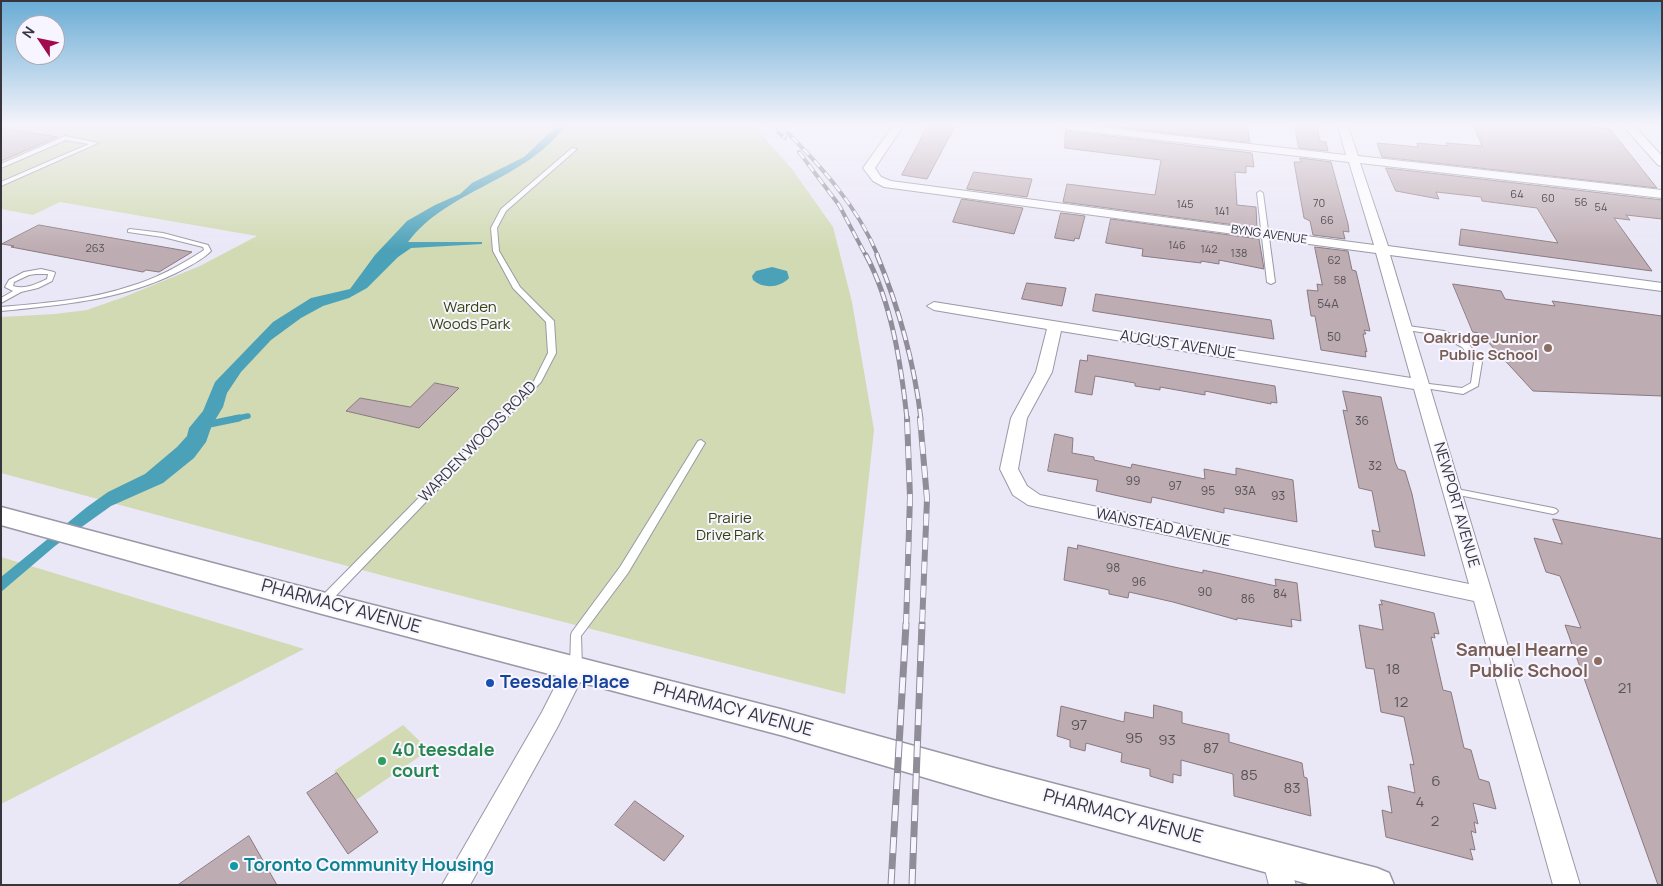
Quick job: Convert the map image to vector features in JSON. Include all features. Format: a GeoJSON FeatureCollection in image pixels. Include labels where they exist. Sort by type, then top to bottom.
{"type":"FeatureCollection","features":[{"type":"Feature","properties":{"kind":"street","name":"BYNG AVENUE"},"geometry":{"type":"LineString","coordinates":[[869,167],[877,179],[888,184],[954,194],[1662,286]]}},
{"type":"Feature","properties":{"kind":"street","name":"NEWPORT AVENUE"},"geometry":{"type":"LineString","coordinates":[[1355,167],[1382,250],[1566,885]]}},
{"type":"Feature","properties":{"kind":"street"},"geometry":{"type":"LineString","coordinates":[[1426,167],[1662,194]]}},
{"type":"Feature","properties":{"kind":"street","name":"AUGUST AVENUE"},"geometry":{"type":"LineString","coordinates":[[934,306],[1421,384]]}},
{"type":"Feature","properties":{"kind":"street","name":"WANSTEAD AVENUE"},"geometry":{"type":"LineString","coordinates":[[1055,326],[1044,372],[1019,418],[1009,469],[1020,490],[1035,500],[1482,594]]}},
{"type":"Feature","properties":{"kind":"street","name":"PHARMACY AVENUE"},"geometry":{"type":"LineString","coordinates":[[1,516],[134,550],[322,603],[576,668],[1279,871],[1377,885]]}},
{"type":"Feature","properties":{"kind":"street"},"geometry":{"type":"LineString","coordinates":[[455,885],[550,719],[576,668]]}},
{"type":"Feature","properties":{"kind":"lane"},"geometry":{"type":"LineString","coordinates":[[1,184],[39,167]]}},
{"type":"Feature","properties":{"kind":"lane","name":"WARDEN WOODS ROAD"},"geometry":{"type":"LineString","coordinates":[[322,603],[537,382],[552,352],[550,321],[517,288],[496,251],[494,228],[503,210],[553,167]]}},
{"type":"Feature","properties":{"kind":"lane"},"geometry":{"type":"LineString","coordinates":[[1260,193],[1271,282]]}},
{"type":"Feature","properties":{"kind":"lane"},"geometry":{"type":"LineString","coordinates":[[1,308],[76,302],[138,288],[171,275],[208,251],[206,246],[194,241],[130,231]]}},
{"type":"Feature","properties":{"kind":"lane"},"geometry":{"type":"LineString","coordinates":[[1,301],[19,290],[36,287],[50,280],[52,273],[42,270],[11,280],[9,288],[19,290]]}},
{"type":"Feature","properties":{"kind":"lane"},"geometry":{"type":"LineString","coordinates":[[1404,328],[1441,333],[1448,336],[1465,345],[1478,362],[1475,384],[1463,391],[1421,384]]}},
{"type":"Feature","properties":{"kind":"lane"},"geometry":{"type":"LineString","coordinates":[[576,668],[576,635],[624,570],[701,443]]}},
{"type":"Feature","properties":{"kind":"lane"},"geometry":{"type":"LineString","coordinates":[[1452,491],[1553,511]]}},
{"type":"Feature","properties":{"kind":"green space","name":"Warden Woods Park"},"geometry":{"type":"Polygon","coordinates":[[[1,167],[791,167],[833,227],[852,302],[874,430],[845,694],[392,578],[1,473],[1,317],[87,310],[200,266],[257,236],[60,202],[33,215],[1,209],[1,167]]]}},
{"type":"Feature","properties":{"kind":"green space"},"geometry":{"type":"Polygon","coordinates":[[[1,557],[304,649],[1,804],[1,557]]]}},
{"type":"Feature","properties":{"kind":"green space","name":"40 teesdale court"},"geometry":{"type":"Polygon","coordinates":[[[403,725],[429,750],[356,800],[334,771],[403,725]]]}},
{"type":"Feature","properties":{"kind":"water"},"geometry":{"type":"Polygon","coordinates":[[[503,167],[517,167],[444,209],[425,224],[408,242],[482,242],[482,244],[411,248],[398,257],[367,288],[349,298],[323,306],[301,318],[271,340],[241,372],[227,393],[223,407],[212,425],[206,442],[194,458],[163,483],[111,506],[55,546],[1,592],[1,577],[87,507],[108,492],[145,474],[177,447],[187,436],[189,428],[203,411],[215,382],[273,322],[311,298],[350,289],[375,255],[407,221],[435,205],[460,194],[472,183],[503,167]]]}},
{"type":"Feature","properties":{"kind":"water"},"geometry":{"type":"Polygon","coordinates":[[[772,267],[787,271],[789,278],[781,284],[771,286],[762,285],[753,280],[752,276],[756,271],[772,267]]]}},
{"type":"Feature","properties":{"kind":"building"},"geometry":{"type":"Polygon","coordinates":[[[906,167],[933,167],[927,179],[902,175],[906,167]]]}},
{"type":"Feature","properties":{"kind":"building"},"geometry":{"type":"Polygon","coordinates":[[[1160,167],[1246,167],[1246,173],[1235,172],[1237,205],[1256,207],[1257,228],[1063,202],[1067,184],[1155,195],[1160,167]]]}},
{"type":"Feature","properties":{"kind":"building"},"geometry":{"type":"Polygon","coordinates":[[[1295,167],[1332,167],[1349,232],[1343,231],[1345,239],[1313,235],[1310,221],[1304,218],[1295,167]]]}},
{"type":"Feature","properties":{"kind":"building"},"geometry":{"type":"Polygon","coordinates":[[[1474,167],[1641,167],[1657,188],[1474,167]]]}},
{"type":"Feature","properties":{"kind":"building"},"geometry":{"type":"Polygon","coordinates":[[[1386,168],[1662,200],[1662,219],[1626,215],[1630,220],[1614,218],[1652,271],[1459,245],[1461,229],[1558,243],[1537,208],[1482,201],[1481,197],[1436,192],[1439,199],[1396,191],[1386,168]]]}},
{"type":"Feature","properties":{"kind":"building"},"geometry":{"type":"Polygon","coordinates":[[[974,172],[1032,179],[1027,197],[967,189],[974,172]]]}},
{"type":"Feature","properties":{"kind":"building"},"geometry":{"type":"Polygon","coordinates":[[[962,199],[1023,208],[1014,234],[953,222],[962,199]]]}},
{"type":"Feature","properties":{"kind":"building"},"geometry":{"type":"Polygon","coordinates":[[[1061,213],[1085,216],[1079,239],[1075,238],[1074,241],[1055,238],[1061,213]]]}},
{"type":"Feature","properties":{"kind":"building"},"geometry":{"type":"Polygon","coordinates":[[[1111,219],[1259,239],[1264,269],[1219,260],[1219,264],[1142,256],[1143,249],[1106,243],[1111,219]]]}},
{"type":"Feature","properties":{"kind":"building"},"geometry":{"type":"Polygon","coordinates":[[[39,225],[192,252],[159,272],[146,270],[143,272],[2,244],[39,225]]]}},
{"type":"Feature","properties":{"kind":"building"},"geometry":{"type":"Polygon","coordinates":[[[1315,247],[1348,251],[1352,270],[1356,271],[1370,331],[1364,330],[1366,334],[1363,334],[1367,352],[1365,351],[1366,357],[1321,350],[1315,316],[1311,316],[1307,290],[1318,291],[1317,284],[1322,285],[1315,247]]]}},
{"type":"Feature","properties":{"kind":"building"},"geometry":{"type":"Polygon","coordinates":[[[1027,283],[1066,288],[1062,306],[1022,299],[1027,283]]]}},
{"type":"Feature","properties":{"kind":"building"},"geometry":{"type":"Polygon","coordinates":[[[1453,284],[1501,291],[1505,299],[1555,306],[1552,301],[1662,316],[1662,396],[1533,391],[1487,341],[1481,340],[1478,333],[1473,332],[1453,284]]]}},
{"type":"Feature","properties":{"kind":"building"},"geometry":{"type":"Polygon","coordinates":[[[1096,294],[1271,320],[1274,339],[1093,311],[1096,294]]]}},
{"type":"Feature","properties":{"kind":"building"},"geometry":{"type":"Polygon","coordinates":[[[1088,355],[1275,386],[1277,403],[1271,402],[1271,404],[1205,391],[1205,395],[1160,387],[1160,390],[1135,386],[1135,383],[1095,376],[1092,395],[1075,392],[1080,360],[1087,361],[1088,355]]]}},
{"type":"Feature","properties":{"kind":"building"},"geometry":{"type":"Polygon","coordinates":[[[435,383],[459,388],[419,428],[346,411],[360,398],[410,407],[435,383]]]}},
{"type":"Feature","properties":{"kind":"building"},"geometry":{"type":"Polygon","coordinates":[[[1343,391],[1381,397],[1395,462],[1398,469],[1405,471],[1412,494],[1425,556],[1375,547],[1372,530],[1380,532],[1372,491],[1359,488],[1343,410],[1347,411],[1343,391]]]}},
{"type":"Feature","properties":{"kind":"building"},"geometry":{"type":"Polygon","coordinates":[[[1055,434],[1073,438],[1072,453],[1094,457],[1094,460],[1131,468],[1132,464],[1205,479],[1204,469],[1236,475],[1236,468],[1293,480],[1297,522],[1224,508],[1224,513],[1152,497],[1151,503],[1096,491],[1098,480],[1048,471],[1055,434]]]}},
{"type":"Feature","properties":{"kind":"building"},"geometry":{"type":"Polygon","coordinates":[[[1553,519],[1662,539],[1662,885],[1658,885],[1565,625],[1581,628],[1560,576],[1546,572],[1534,538],[1562,544],[1553,519]]]}},
{"type":"Feature","properties":{"kind":"building"},"geometry":{"type":"Polygon","coordinates":[[[1078,545],[1174,567],[1203,573],[1203,570],[1276,586],[1275,579],[1297,583],[1301,621],[1291,619],[1292,627],[1237,618],[1237,620],[1129,592],[1128,598],[1109,594],[1109,590],[1064,580],[1068,547],[1077,549],[1078,545]]]}},
{"type":"Feature","properties":{"kind":"building"},"geometry":{"type":"Polygon","coordinates":[[[1381,600],[1434,613],[1439,634],[1434,633],[1435,638],[1431,637],[1443,690],[1451,692],[1464,748],[1471,750],[1479,779],[1489,782],[1496,809],[1473,803],[1478,824],[1474,822],[1476,833],[1471,831],[1475,850],[1470,849],[1473,860],[1386,837],[1382,810],[1392,813],[1388,786],[1415,793],[1410,764],[1414,765],[1404,717],[1381,712],[1374,669],[1366,668],[1359,625],[1383,630],[1379,604],[1382,605],[1381,600]]]}},
{"type":"Feature","properties":{"kind":"building"},"geometry":{"type":"Polygon","coordinates":[[[1154,705],[1182,712],[1182,723],[1229,734],[1229,742],[1302,763],[1304,777],[1307,778],[1311,816],[1234,796],[1233,774],[1181,760],[1181,776],[1173,774],[1173,783],[1150,776],[1150,769],[1121,762],[1122,753],[1086,743],[1085,751],[1070,747],[1070,740],[1057,736],[1061,706],[1124,722],[1125,712],[1153,718],[1154,705]]]}},
{"type":"Feature","properties":{"kind":"building"},"geometry":{"type":"Polygon","coordinates":[[[337,773],[378,832],[348,854],[307,793],[337,773]]]}},
{"type":"Feature","properties":{"kind":"building"},"geometry":{"type":"Polygon","coordinates":[[[635,801],[684,836],[664,861],[615,825],[635,801]]]}},
{"type":"Feature","properties":{"kind":"building","name":"Toronto Community Housing"},"geometry":{"type":"Polygon","coordinates":[[[249,836],[277,885],[178,885],[249,836]]]}},
{"type":"Feature","properties":{"kind":"waterway"},"geometry":{"type":"LineString","coordinates":[[233,419],[248,416]]}},
{"type":"Feature","properties":{"kind":"waterway"},"geometry":{"type":"LineString","coordinates":[[205,425],[239,418]]}},
{"type":"Feature","properties":{"kind":"railway"},"geometry":{"type":"LineString","coordinates":[[811,167],[839,205],[866,256]]}},
{"type":"Feature","properties":{"kind":"railway"},"geometry":{"type":"LineString","coordinates":[[821,167],[848,202],[878,256]]}},
{"type":"Feature","properties":{"kind":"railway"},"geometry":{"type":"LineString","coordinates":[[866,255],[883,294],[889,314],[902,377],[907,419]]}},
{"type":"Feature","properties":{"kind":"railway"},"geometry":{"type":"LineString","coordinates":[[877,255],[905,336],[921,419]]}},
{"type":"Feature","properties":{"kind":"railway"},"geometry":{"type":"LineString","coordinates":[[906,626],[910,497],[907,418]]}},
{"type":"Feature","properties":{"kind":"railway"},"geometry":{"type":"LineString","coordinates":[[920,418],[927,499],[922,626]]}},
{"type":"Feature","properties":{"kind":"railway"},"geometry":{"type":"LineString","coordinates":[[891,885],[906,624]]}},
{"type":"Feature","properties":{"kind":"railway"},"geometry":{"type":"LineString","coordinates":[[912,885],[922,624]]}},
{"type":"Feature","properties":{"kind":"place","name":"Oakridge Junior Public School"},"geometry":{"type":"Point","coordinates":[1548,348]}},
{"type":"Feature","properties":{"kind":"place","name":"Samuel Hearne Public School"},"geometry":{"type":"Point","coordinates":[1598,661]}},
{"type":"Feature","properties":{"kind":"place","name":"Teesdale Place"},"geometry":{"type":"Point","coordinates":[490,683]}},
{"type":"Feature","properties":{"kind":"place","name":"40 teesdale court"},"geometry":{"type":"Point","coordinates":[382,761]}},
{"type":"Feature","properties":{"kind":"place","name":"Toronto Community Housing"},"geometry":{"type":"Point","coordinates":[234,866]}},
{"type":"Feature","properties":{"kind":"park label","name":"Prairie Drive Park"},"geometry":{"type":"Point","coordinates":[730,528]}}]}
